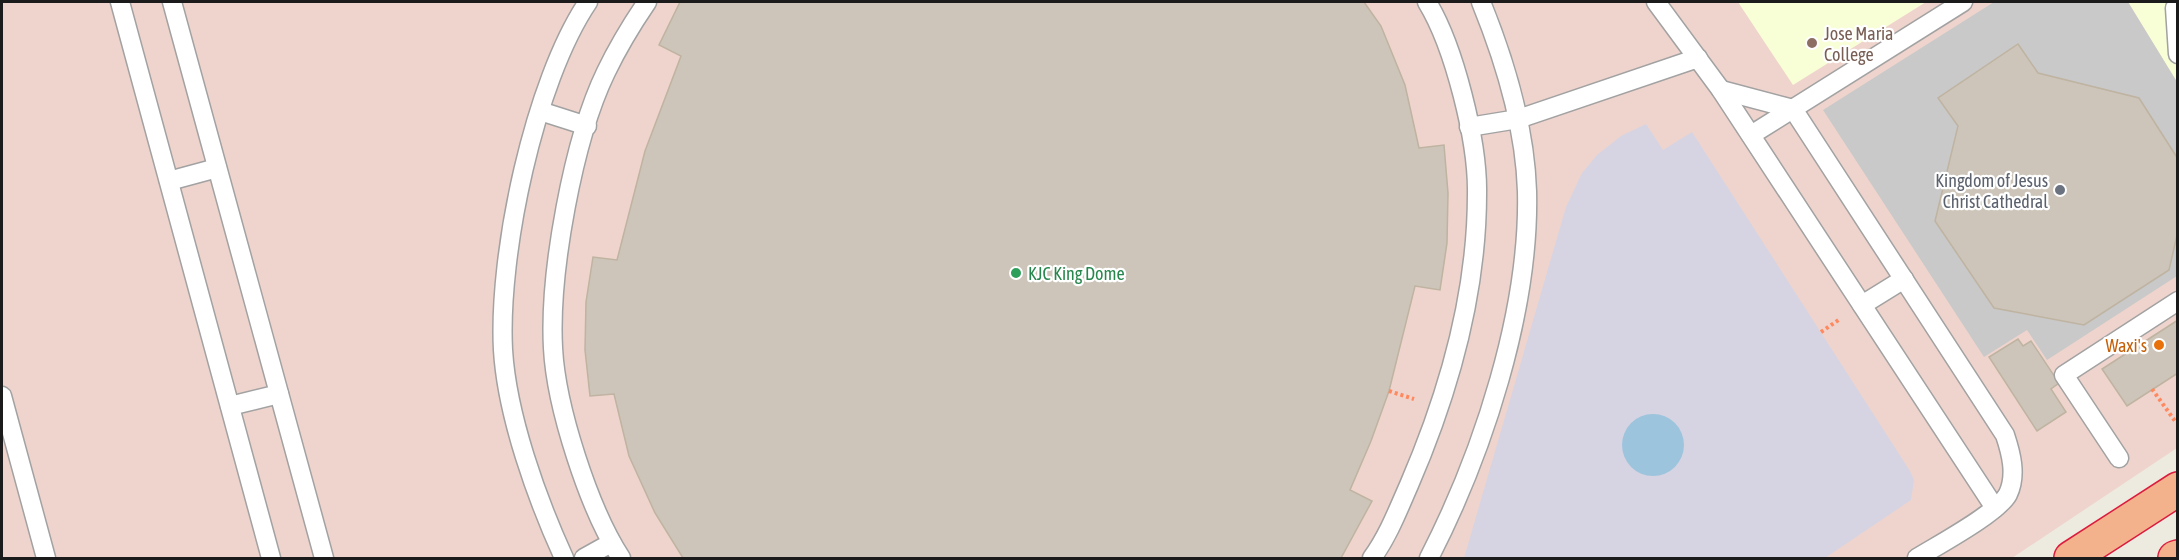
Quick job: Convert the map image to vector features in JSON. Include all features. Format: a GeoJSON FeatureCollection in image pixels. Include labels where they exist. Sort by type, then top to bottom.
{"type":"FeatureCollection","features":[{"type":"Feature","properties":{"kind":"highway"},"geometry":{"type":"LineString","coordinates":[[2071,558],[2178,489]]}},
{"type":"Feature","properties":{"kind":"lane"},"geometry":{"type":"LineString","coordinates":[[120,2],[271,558]]}},
{"type":"Feature","properties":{"kind":"lane"},"geometry":{"type":"LineString","coordinates":[[172,2],[324,558]]}},
{"type":"Feature","properties":{"kind":"lane"},"geometry":{"type":"LineString","coordinates":[[564,558],[547,521],[528,465],[503,351],[504,294],[524,172],[540,111],[559,57],[588,2]]}},
{"type":"Feature","properties":{"kind":"lane"},"geometry":{"type":"LineString","coordinates":[[621,558],[611,543],[590,498],[575,449],[553,350],[553,298],[572,184],[587,126],[605,74],[647,2]]}},
{"type":"Feature","properties":{"kind":"lane"},"geometry":{"type":"LineString","coordinates":[[1372,558],[1400,507],[1422,456],[1456,347],[1475,243],[1477,191],[1469,127],[1457,71],[1427,2]]}},
{"type":"Feature","properties":{"kind":"lane"},"geometry":{"type":"LineString","coordinates":[[1429,558],[1468,473],[1486,422],[1516,303],[1525,248],[1527,190],[1518,119],[1503,56],[1481,2]]}},
{"type":"Feature","properties":{"kind":"lane"},"geometry":{"type":"LineString","coordinates":[[1656,2],[1721,90],[1995,508]]}},
{"type":"Feature","properties":{"kind":"lane"},"geometry":{"type":"LineString","coordinates":[[1751,135],[1963,2]]}},
{"type":"Feature","properties":{"kind":"lane"},"geometry":{"type":"LineString","coordinates":[[2174,6],[2177,52]]}},
{"type":"Feature","properties":{"kind":"lane"},"geometry":{"type":"LineString","coordinates":[[1469,127],[1518,119],[1698,58]]}},
{"type":"Feature","properties":{"kind":"lane"},"geometry":{"type":"LineString","coordinates":[[1721,90],[1793,109],[2005,435],[2012,455],[2012,477],[2008,494],[1995,508],[1917,558]]}},
{"type":"Feature","properties":{"kind":"lane"},"geometry":{"type":"LineString","coordinates":[[540,111],[587,126]]}},
{"type":"Feature","properties":{"kind":"lane"},"geometry":{"type":"LineString","coordinates":[[169,181],[217,168]]}},
{"type":"Feature","properties":{"kind":"lane"},"geometry":{"type":"LineString","coordinates":[[1862,305],[1904,279]]}},
{"type":"Feature","properties":{"kind":"lane"},"geometry":{"type":"LineString","coordinates":[[2119,458],[2064,375],[2178,301]]}},
{"type":"Feature","properties":{"kind":"lane"},"geometry":{"type":"LineString","coordinates":[[230,406],[279,394]]}},
{"type":"Feature","properties":{"kind":"lane"},"geometry":{"type":"LineString","coordinates":[[2,396],[46,558]]}},
{"type":"Feature","properties":{"kind":"lane"},"geometry":{"type":"LineString","coordinates":[[584,558],[611,543]]}},
{"type":"Feature","properties":{"kind":"path"},"geometry":{"type":"LineString","coordinates":[[2152,389],[2175,421]]}},
{"type":"Feature","properties":{"kind":"shaded area"},"geometry":{"type":"Polygon","coordinates":[[[2,2],[2177,2],[2177,448],[2012,558],[2,558],[2,2]]]}},
{"type":"Feature","properties":{"kind":"shaded area","name":"Jose Maria College"},"geometry":{"type":"Polygon","coordinates":[[[1738,2],[1926,2],[1793,85],[1738,2]]]}},
{"type":"Feature","properties":{"kind":"shaded area"},"geometry":{"type":"Polygon","coordinates":[[[1994,2],[2128,2],[2177,82],[2177,276],[2047,360],[2027,330],[1984,357],[1823,110],[1994,2]]]}},
{"type":"Feature","properties":{"kind":"shaded area"},"geometry":{"type":"Polygon","coordinates":[[[2128,2],[2177,2],[2177,82],[2128,2]]]}},
{"type":"Feature","properties":{"kind":"shaded area"},"geometry":{"type":"Polygon","coordinates":[[[1646,124],[1663,150],[1692,132],[1910,471],[1914,480],[1911,500],[1825,558],[1464,558],[1566,207],[1582,173],[1597,155],[1621,136],[1646,124]]]}},
{"type":"Feature","properties":{"kind":"water"},"geometry":{"type":"Polygon","coordinates":[[[1653,414],[1665,416],[1675,423],[1682,433],[1684,445],[1682,457],[1675,467],[1665,474],[1653,476],[1641,474],[1631,467],[1624,457],[1622,445],[1624,433],[1631,423],[1641,416],[1653,414]]]}},
{"type":"Feature","properties":{"kind":"building","name":"KJC King Dome"},"geometry":{"type":"Polygon","coordinates":[[[680,2],[1364,2],[1381,26],[1405,85],[1419,148],[1444,145],[1448,193],[1447,243],[1440,290],[1415,286],[1389,391],[1350,490],[1372,501],[1341,558],[683,558],[655,513],[629,456],[614,394],[590,396],[585,350],[586,302],[593,257],[617,260],[645,151],[681,56],[659,45],[680,2]]]}},
{"type":"Feature","properties":{"kind":"building","name":"Kingdom of Jesus Christ Cathedral"},"geometry":{"type":"Polygon","coordinates":[[[2018,44],[2038,73],[2139,98],[2178,159],[2178,231],[2169,270],[2084,325],[1994,308],[1935,221],[1958,126],[1938,98],[2018,44]]]}},
{"type":"Feature","properties":{"kind":"building","name":"Waxi's"},"geometry":{"type":"Polygon","coordinates":[[[2178,320],[2178,373],[2127,406],[2102,369],[2178,320]]]}},
{"type":"Feature","properties":{"kind":"building"},"geometry":{"type":"Polygon","coordinates":[[[2018,339],[2023,346],[2031,341],[2059,383],[2051,389],[2066,412],[2037,431],[1989,357],[2018,339]]]}},
{"type":"Feature","properties":{"kind":"place","name":"Jose Maria College"},"geometry":{"type":"Point","coordinates":[1812,43]}},
{"type":"Feature","properties":{"kind":"place","name":"Kingdom of Jesus Christ Cathedral"},"geometry":{"type":"Point","coordinates":[2060,190]}},
{"type":"Feature","properties":{"kind":"place","name":"KJC King Dome"},"geometry":{"type":"Point","coordinates":[1016,273]}},
{"type":"Feature","properties":{"kind":"place","name":"Waxi's"},"geometry":{"type":"Point","coordinates":[2159,345]}}]}
